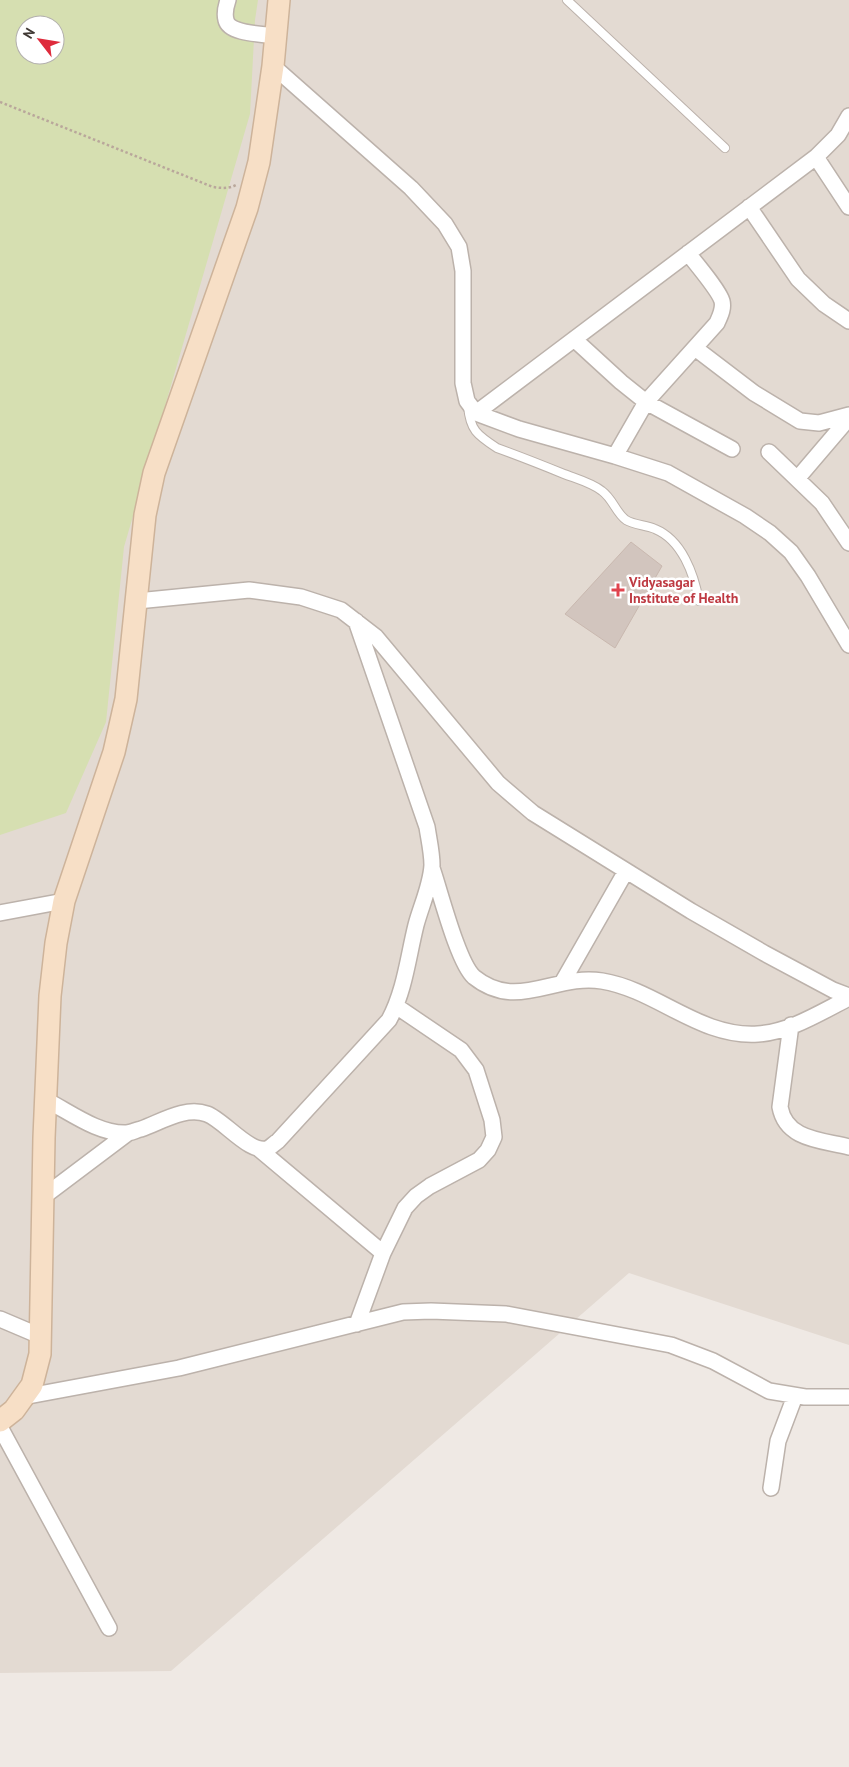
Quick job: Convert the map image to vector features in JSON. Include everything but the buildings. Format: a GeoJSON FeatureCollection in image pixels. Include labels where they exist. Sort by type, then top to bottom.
{"type":"FeatureCollection","features":[{"type":"Feature","properties":{"kind":"main road"},"geometry":{"type":"LineString","coordinates":[[0,1421],[14,1410],[32,1385],[40,1354],[50,996],[56,942],[64,901],[114,752],[126,699],[145,516],[154,473],[247,208],[259,162],[274,66],[279,0]]}},
{"type":"Feature","properties":{"kind":"street"},"geometry":{"type":"LineString","coordinates":[[228,0],[225,12],[226,21],[230,27],[238,31],[276,36]]}},
{"type":"Feature","properties":{"kind":"street"},"geometry":{"type":"LineString","coordinates":[[274,66],[411,188],[445,224],[459,247],[462,271],[463,383],[472,407],[519,429],[615,456],[674,476],[745,516],[770,533],[791,552],[808,576],[849,645]]}},
{"type":"Feature","properties":{"kind":"street"},"geometry":{"type":"LineString","coordinates":[[472,407],[574,338],[816,157],[838,135],[849,116]]}},
{"type":"Feature","properties":{"kind":"street"},"geometry":{"type":"LineString","coordinates":[[816,157],[849,207]]}},
{"type":"Feature","properties":{"kind":"street"},"geometry":{"type":"LineString","coordinates":[[749,207],[798,279],[824,304],[849,321]]}},
{"type":"Feature","properties":{"kind":"street"},"geometry":{"type":"LineString","coordinates":[[615,456],[646,402],[717,323],[722,312],[722,301],[688,253]]}},
{"type":"Feature","properties":{"kind":"street"},"geometry":{"type":"LineString","coordinates":[[574,338],[646,402],[732,449]]}},
{"type":"Feature","properties":{"kind":"street"},"geometry":{"type":"LineString","coordinates":[[695,348],[754,393],[800,421],[819,423],[849,416]]}},
{"type":"Feature","properties":{"kind":"street"},"geometry":{"type":"LineString","coordinates":[[797,478],[849,416]]}},
{"type":"Feature","properties":{"kind":"street"},"geometry":{"type":"LineString","coordinates":[[769,452],[822,503],[849,542]]}},
{"type":"Feature","properties":{"kind":"street"},"geometry":{"type":"LineString","coordinates":[[137,601],[249,590],[301,597],[341,610],[376,637],[498,783],[533,813],[690,911],[832,990],[849,997]]}},
{"type":"Feature","properties":{"kind":"street"},"geometry":{"type":"LineString","coordinates":[[356,621],[427,828],[432,866],[461,957],[472,975],[485,985],[504,991],[525,992],[576,980],[599,980],[620,984],[720,1031],[738,1034],[779,1031],[849,997]]}},
{"type":"Feature","properties":{"kind":"street"},"geometry":{"type":"LineString","coordinates":[[259,1149],[268,1148],[278,1140],[389,1020],[402,989],[416,925],[432,866]]}},
{"type":"Feature","properties":{"kind":"street"},"geometry":{"type":"LineString","coordinates":[[562,983],[626,871]]}},
{"type":"Feature","properties":{"kind":"street"},"geometry":{"type":"LineString","coordinates":[[0,913],[64,901]]}},
{"type":"Feature","properties":{"kind":"street"},"geometry":{"type":"LineString","coordinates":[[357,1324],[383,1253],[404,1208],[430,1186],[479,1160],[488,1150],[494,1137],[489,1112],[476,1070],[469,1058],[461,1050],[396,1006]]}},
{"type":"Feature","properties":{"kind":"street"},"geometry":{"type":"LineString","coordinates":[[791,1025],[780,1107],[782,1116],[787,1126],[798,1134],[849,1148]]}},
{"type":"Feature","properties":{"kind":"street"},"geometry":{"type":"LineString","coordinates":[[46,1100],[101,1128],[113,1132],[128,1133]]}},
{"type":"Feature","properties":{"kind":"street"},"geometry":{"type":"LineString","coordinates":[[43,1196],[128,1133],[178,1114],[190,1112],[207,1114],[259,1149],[383,1253]]}},
{"type":"Feature","properties":{"kind":"street"},"geometry":{"type":"LineString","coordinates":[[23,1397],[179,1368],[403,1312],[431,1311],[506,1314],[671,1346],[713,1361],[769,1391],[795,1396],[849,1397]]}},
{"type":"Feature","properties":{"kind":"street"},"geometry":{"type":"LineString","coordinates":[[0,1319],[40,1336]]}},
{"type":"Feature","properties":{"kind":"street"},"geometry":{"type":"LineString","coordinates":[[771,1488],[778,1441],[795,1396]]}},
{"type":"Feature","properties":{"kind":"street"},"geometry":{"type":"LineString","coordinates":[[0,1427],[109,1628]]}},
{"type":"Feature","properties":{"kind":"lane"},"geometry":{"type":"LineString","coordinates":[[567,0],[725,148]]}},
{"type":"Feature","properties":{"kind":"lane"},"geometry":{"type":"LineString","coordinates":[[472,407],[469,419],[472,428],[497,448],[593,485],[610,498],[622,516],[629,522],[655,528],[666,535],[675,543],[687,563],[700,601]]}},
{"type":"Feature","properties":{"kind":"path"},"geometry":{"type":"LineString","coordinates":[[0,102],[213,186],[221,188],[232,187],[242,181]]}},
{"type":"Feature","properties":{"kind":"shaded area"},"geometry":{"type":"Polygon","coordinates":[[[0,0],[849,0],[849,1345],[629,1273],[171,1671],[0,1673],[0,0]]]}},
{"type":"Feature","properties":{"kind":"green space"},"geometry":{"type":"Polygon","coordinates":[[[0,0],[258,0],[255,20],[250,114],[124,547],[106,722],[66,813],[0,835],[0,0]]]}},
{"type":"Feature","properties":{"kind":"place","name":"Vidyasagar Institute of Health"},"geometry":{"type":"Point","coordinates":[618,590]}}]}
